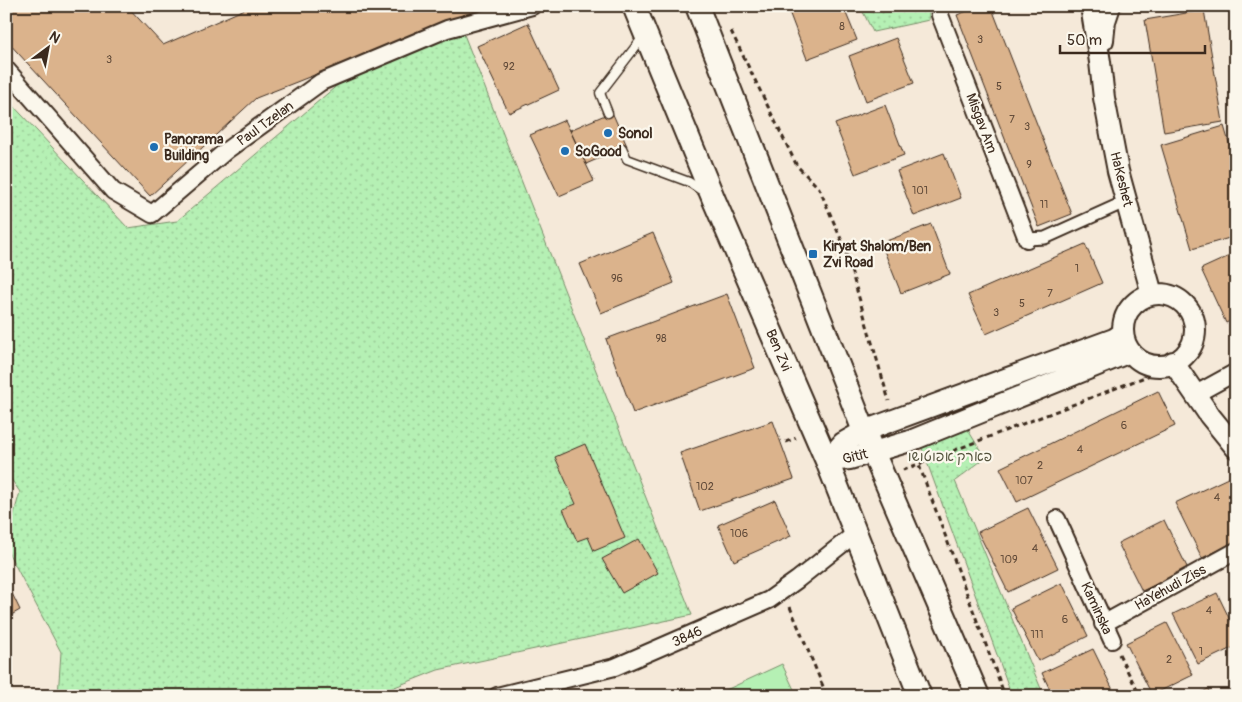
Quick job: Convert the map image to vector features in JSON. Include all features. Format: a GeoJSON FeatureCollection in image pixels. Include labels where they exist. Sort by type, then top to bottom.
{"type":"FeatureCollection","features":[{"type":"Feature","properties":{"kind":"main road","name":"Ben Zvi"},"geometry":{"type":"LineString","coordinates":[[634,6],[714,200],[827,461],[920,696]]}},
{"type":"Feature","properties":{"kind":"main road"},"geometry":{"type":"LineString","coordinates":[[697,6],[864,431],[978,696]]}},
{"type":"Feature","properties":{"kind":"street","name":"Paul Tzelan"},"geometry":{"type":"LineString","coordinates":[[6,69],[113,191],[152,214],[227,150],[321,82],[447,29],[532,6]]}},
{"type":"Feature","properties":{"kind":"street","name":"HaKeshet"},"geometry":{"type":"LineString","coordinates":[[1091,6],[1104,98],[1118,171],[1151,290]]}},
{"type":"Feature","properties":{"kind":"street","name":"HaKeshet"},"geometry":{"type":"LineString","coordinates":[[1100,62],[1105,21],[1110,6]]}},
{"type":"Feature","properties":{"kind":"street","name":"Misgav Am"},"geometry":{"type":"LineString","coordinates":[[944,9],[1027,239]]}},
{"type":"Feature","properties":{"kind":"street"},"geometry":{"type":"LineString","coordinates":[[1027,239],[1045,238],[1127,200]]}},
{"type":"Feature","properties":{"kind":"street"},"geometry":{"type":"LineString","coordinates":[[1176,367],[1190,347],[1194,336],[1194,324],[1191,314],[1184,304],[1174,297],[1151,290],[1133,304],[1127,312],[1123,323],[1127,342],[1139,360],[1150,364],[1176,367],[1236,448]]}},
{"type":"Feature","properties":{"kind":"street","name":"Gitit"},"geometry":{"type":"LineString","coordinates":[[827,461],[843,443],[864,431],[1114,339],[1127,342]]}},
{"type":"Feature","properties":{"kind":"street","name":"Gitit"},"geometry":{"type":"LineString","coordinates":[[827,461],[850,459],[910,441],[1127,342]]}},
{"type":"Feature","properties":{"kind":"street"},"geometry":{"type":"LineString","coordinates":[[1196,394],[1236,372]]}},
{"type":"Feature","properties":{"kind":"street","name":"Kaminska"},"geometry":{"type":"LineString","coordinates":[[1057,519],[1103,624],[1112,640]]}},
{"type":"Feature","properties":{"kind":"street","name":"3846"},"geometry":{"type":"LineString","coordinates":[[497,696],[615,667],[769,600],[856,533]]}},
{"type":"Feature","properties":{"kind":"street","name":"HaYehudi Ziss"},"geometry":{"type":"LineString","coordinates":[[1103,624],[1236,551]]}},
{"type":"Feature","properties":{"kind":"lane"},"geometry":{"type":"LineString","coordinates":[[608,113],[600,94],[616,70],[646,34]]}},
{"type":"Feature","properties":{"kind":"lane"},"geometry":{"type":"LineString","coordinates":[[622,148],[627,159],[689,182],[714,200]]}},
{"type":"Feature","properties":{"kind":"path"},"geometry":{"type":"LineString","coordinates":[[728,24],[797,166],[819,188],[844,246],[891,407],[902,418]]}},
{"type":"Feature","properties":{"kind":"path"},"geometry":{"type":"LineString","coordinates":[[1151,290],[1172,287],[1191,299],[1202,318],[1203,340],[1193,360],[1176,367]]}},
{"type":"Feature","properties":{"kind":"path"},"geometry":{"type":"LineString","coordinates":[[918,464],[1150,375]]}},
{"type":"Feature","properties":{"kind":"path"},"geometry":{"type":"LineString","coordinates":[[910,441],[1004,696]]}},
{"type":"Feature","properties":{"kind":"path"},"geometry":{"type":"LineString","coordinates":[[783,590],[827,696]]}},
{"type":"Feature","properties":{"kind":"path","name":"Kaminska"},"geometry":{"type":"LineString","coordinates":[[1112,640],[1140,696]]}},
{"type":"Feature","properties":{"kind":"green space"},"geometry":{"type":"Polygon","coordinates":[[[860,6],[929,6],[929,20],[873,32],[860,6]]]}},
{"type":"Feature","properties":{"kind":"green space"},"geometry":{"type":"Polygon","coordinates":[[[463,32],[692,615],[438,670],[372,696],[58,696],[61,652],[6,548],[20,492],[6,472],[6,98],[128,228],[177,221],[347,77],[463,32]]]}},
{"type":"Feature","properties":{"kind":"green space","name":"פארק אפוטושו"},"geometry":{"type":"Polygon","coordinates":[[[965,425],[985,458],[955,481],[1044,696],[1012,696],[920,443],[965,425]]]}},
{"type":"Feature","properties":{"kind":"green space"},"geometry":{"type":"Polygon","coordinates":[[[782,664],[797,696],[713,696],[782,664]]]}},
{"type":"Feature","properties":{"kind":"building","name":"Panorama Building"},"geometry":{"type":"Polygon","coordinates":[[[6,6],[127,6],[163,45],[252,6],[489,6],[256,98],[150,196],[6,40],[6,6]]]}},
{"type":"Feature","properties":{"kind":"building"},"geometry":{"type":"Polygon","coordinates":[[[794,6],[843,6],[857,40],[807,59],[788,9],[794,6]]]}},
{"type":"Feature","properties":{"kind":"building"},"geometry":{"type":"Polygon","coordinates":[[[980,6],[991,6],[1072,214],[1039,227],[957,15],[980,6]]]}},
{"type":"Feature","properties":{"kind":"building"},"geometry":{"type":"Polygon","coordinates":[[[1204,10],[1223,122],[1164,132],[1145,20],[1204,10]]]}},
{"type":"Feature","properties":{"kind":"building"},"geometry":{"type":"Polygon","coordinates":[[[528,23],[559,90],[509,113],[477,46],[528,23]]]}},
{"type":"Feature","properties":{"kind":"building"},"geometry":{"type":"Polygon","coordinates":[[[896,38],[914,83],[866,101],[849,56],[896,38]]]}},
{"type":"Feature","properties":{"kind":"building"},"geometry":{"type":"Polygon","coordinates":[[[885,105],[904,155],[855,174],[835,124],[885,105]]]}},
{"type":"Feature","properties":{"kind":"building"},"geometry":{"type":"Polygon","coordinates":[[[612,112],[627,146],[586,164],[570,130],[612,112]]]}},
{"type":"Feature","properties":{"kind":"building"},"geometry":{"type":"Polygon","coordinates":[[[565,120],[594,181],[559,196],[530,135],[565,120]]]}},
{"type":"Feature","properties":{"kind":"building"},"geometry":{"type":"Polygon","coordinates":[[[1224,126],[1236,166],[1236,236],[1192,249],[1161,145],[1224,126]]]}},
{"type":"Feature","properties":{"kind":"building"},"geometry":{"type":"Polygon","coordinates":[[[944,153],[961,198],[914,216],[897,171],[944,153]]]}},
{"type":"Feature","properties":{"kind":"building"},"geometry":{"type":"Polygon","coordinates":[[[931,224],[950,274],[901,293],[881,243],[931,224]]]}},
{"type":"Feature","properties":{"kind":"building"},"geometry":{"type":"Polygon","coordinates":[[[653,233],[674,283],[601,313],[580,264],[653,233]]]}},
{"type":"Feature","properties":{"kind":"building"},"geometry":{"type":"Polygon","coordinates":[[[1085,244],[1102,283],[986,334],[968,295],[1085,244]]]}},
{"type":"Feature","properties":{"kind":"building"},"geometry":{"type":"Polygon","coordinates":[[[1236,253],[1236,318],[1226,323],[1201,269],[1236,253]]]}},
{"type":"Feature","properties":{"kind":"building"},"geometry":{"type":"Polygon","coordinates":[[[727,294],[755,368],[633,413],[606,339],[727,294]]]}},
{"type":"Feature","properties":{"kind":"building"},"geometry":{"type":"Polygon","coordinates":[[[1158,391],[1175,426],[1017,502],[1000,468],[1158,391]]]}},
{"type":"Feature","properties":{"kind":"building"},"geometry":{"type":"Polygon","coordinates":[[[773,421],[794,479],[700,511],[680,453],[773,421]]]}},
{"type":"Feature","properties":{"kind":"building"},"geometry":{"type":"Polygon","coordinates":[[[585,444],[625,538],[594,551],[588,537],[577,541],[563,509],[576,504],[555,457],[585,444]]]}},
{"type":"Feature","properties":{"kind":"building"},"geometry":{"type":"Polygon","coordinates":[[[1230,477],[1236,488],[1236,542],[1202,558],[1175,503],[1230,477]]]}},
{"type":"Feature","properties":{"kind":"building"},"geometry":{"type":"Polygon","coordinates":[[[775,500],[791,536],[734,561],[718,525],[775,500]]]}},
{"type":"Feature","properties":{"kind":"building"},"geometry":{"type":"Polygon","coordinates":[[[1028,508],[1058,568],[1008,592],[978,532],[1028,508]]]}},
{"type":"Feature","properties":{"kind":"building"},"geometry":{"type":"Polygon","coordinates":[[[1164,520],[1188,569],[1142,591],[1118,543],[1164,520]]]}},
{"type":"Feature","properties":{"kind":"building"},"geometry":{"type":"Polygon","coordinates":[[[639,539],[658,573],[622,593],[602,559],[639,539]]]}},
{"type":"Feature","properties":{"kind":"building"},"geometry":{"type":"Polygon","coordinates":[[[6,581],[20,610],[6,618],[6,581]]]}},
{"type":"Feature","properties":{"kind":"building"},"geometry":{"type":"Polygon","coordinates":[[[1062,583],[1088,636],[1038,661],[1011,608],[1062,583]]]}},
{"type":"Feature","properties":{"kind":"building"},"geometry":{"type":"Polygon","coordinates":[[[1217,593],[1236,632],[1236,646],[1198,664],[1173,614],[1217,593]]]}},
{"type":"Feature","properties":{"kind":"building"},"geometry":{"type":"Polygon","coordinates":[[[1167,623],[1193,675],[1152,695],[1126,643],[1167,623]]]}},
{"type":"Feature","properties":{"kind":"building"},"geometry":{"type":"Polygon","coordinates":[[[1093,649],[1116,696],[1053,696],[1042,673],[1093,649]]]}},
{"type":"Feature","properties":{"kind":"building"},"geometry":{"type":"Polygon","coordinates":[[[1208,689],[1211,696],[1195,696],[1208,689]]]}},
{"type":"Feature","properties":{"kind":"place","name":"Sonol"},"geometry":{"type":"Point","coordinates":[608,133]}},
{"type":"Feature","properties":{"kind":"place","name":"Panorama Building"},"geometry":{"type":"Point","coordinates":[154,147]}},
{"type":"Feature","properties":{"kind":"place","name":"SoGood"},"geometry":{"type":"Point","coordinates":[565,151]}},
{"type":"Feature","properties":{"kind":"place","name":"Kiryat Shalom/Ben Zvi Road"},"geometry":{"type":"Point","coordinates":[813,254]}}]}
